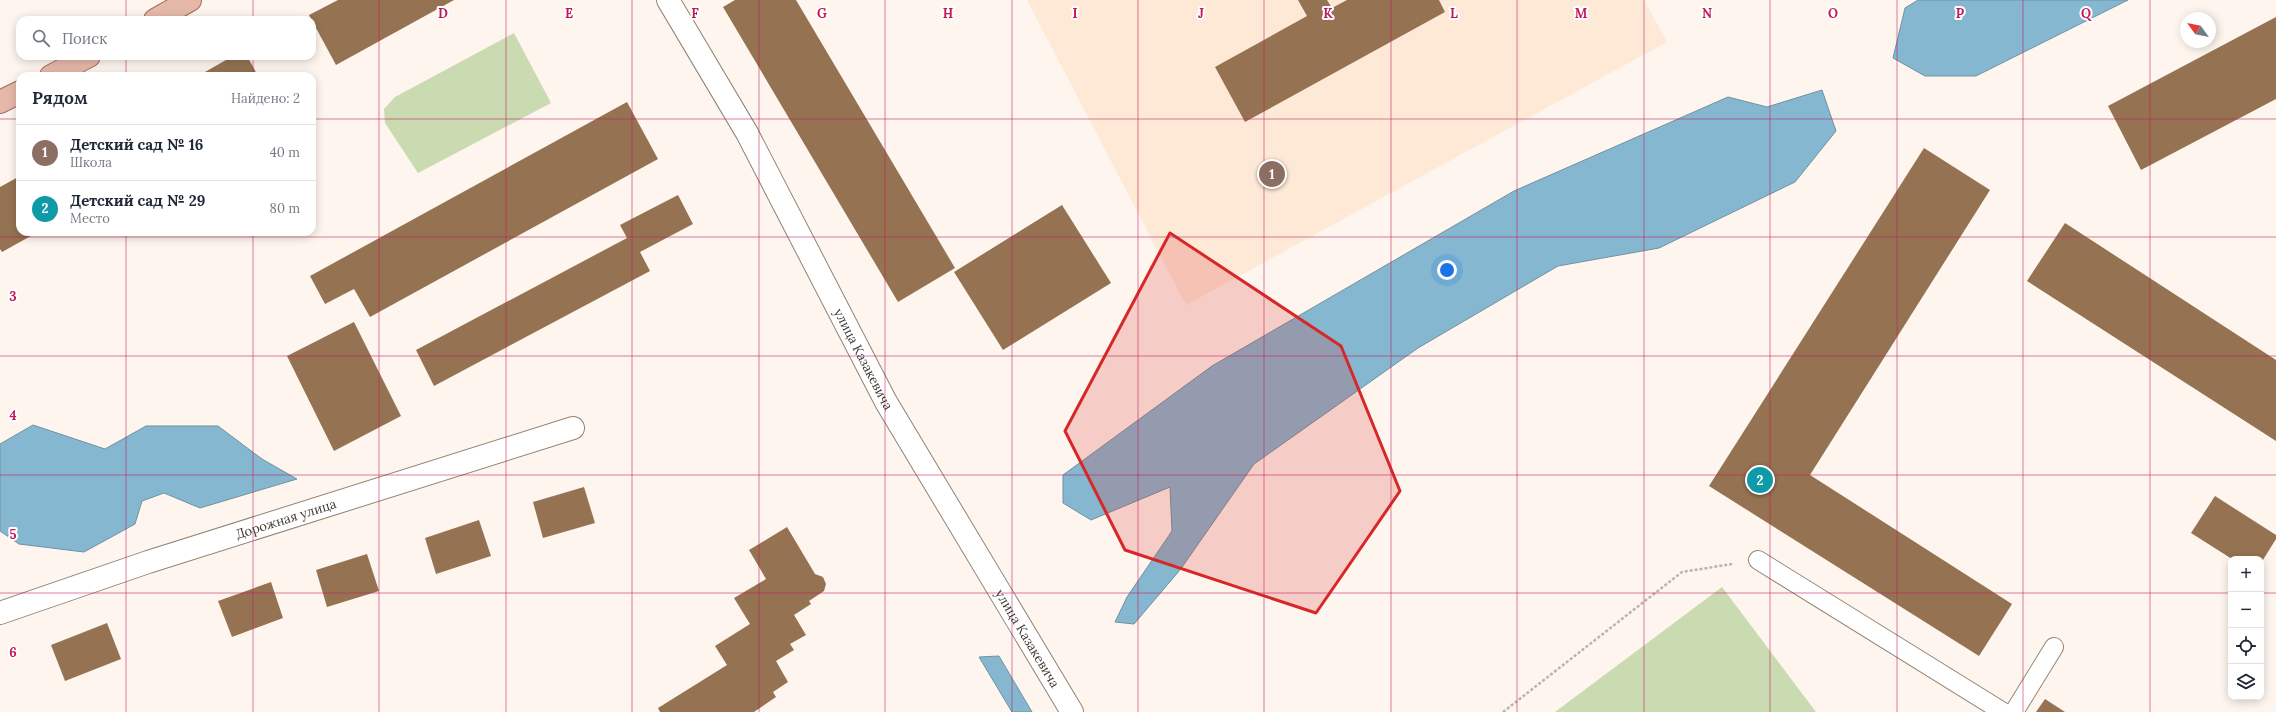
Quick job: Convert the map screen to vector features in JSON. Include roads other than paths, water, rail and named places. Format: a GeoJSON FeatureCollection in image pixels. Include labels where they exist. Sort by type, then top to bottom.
{"type":"FeatureCollection","features":[{"type":"Feature","properties":{"kind":"main road"},"geometry":{"type":"LineString","coordinates":[[162,16],[190,0]]}},
{"type":"Feature","properties":{"kind":"main road"},"geometry":{"type":"LineString","coordinates":[[59,72],[81,60]]}},
{"type":"Feature","properties":{"kind":"main road"},"geometry":{"type":"LineString","coordinates":[[0,102],[16,94]]}},
{"type":"Feature","properties":{"kind":"street","name":"улица Казакевича"},"geometry":{"type":"LineString","coordinates":[[668,0],[747,133],[886,402],[1072,712]]}},
{"type":"Feature","properties":{"kind":"street","name":"Дорожная улица"},"geometry":{"type":"LineString","coordinates":[[0,613],[148,562],[573,428]]}},
{"type":"Feature","properties":{"kind":"lane"},"geometry":{"type":"LineString","coordinates":[[1758,560],[2003,712]]}},
{"type":"Feature","properties":{"kind":"lane"},"geometry":{"type":"LineString","coordinates":[[2014,712],[2054,647]]}},
{"type":"Feature","properties":{"kind":"water"},"geometry":{"type":"Polygon","coordinates":[[[1918,0],[2128,0],[1976,76],[1925,76],[1893,58],[1905,8],[1918,0]]]}},
{"type":"Feature","properties":{"kind":"water"},"geometry":{"type":"Polygon","coordinates":[[[1822,90],[1836,131],[1795,182],[1659,248],[1558,266],[1418,348],[1254,464],[1180,570],[1134,624],[1115,622],[1127,597],[1172,531],[1170,487],[1091,520],[1063,503],[1063,475],[1212,366],[1514,191],[1728,97],[1767,107],[1822,90]]]}},
{"type":"Feature","properties":{"kind":"water"},"geometry":{"type":"Polygon","coordinates":[[[33,425],[105,449],[146,426],[218,426],[262,459],[297,479],[200,508],[164,493],[142,501],[135,524],[84,552],[19,544],[0,531],[0,444],[33,425]]]}},
{"type":"Feature","properties":{"kind":"water"},"geometry":{"type":"Polygon","coordinates":[[[999,656],[1032,712],[1012,712],[979,657],[999,656]]]}},
{"type":"Feature","properties":{"kind":"place","name":"Детский сад № 16"},"geometry":{"type":"Point","coordinates":[1272,174]}},
{"type":"Feature","properties":{"kind":"place","name":"Детский сад № 29"},"geometry":{"type":"Point","coordinates":[1760,480]}}]}
